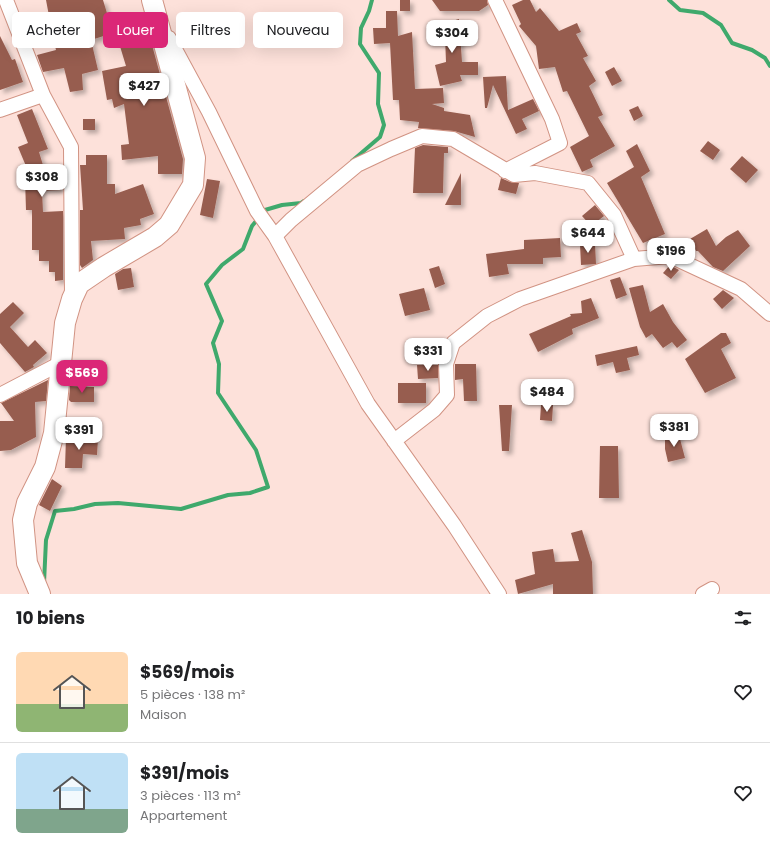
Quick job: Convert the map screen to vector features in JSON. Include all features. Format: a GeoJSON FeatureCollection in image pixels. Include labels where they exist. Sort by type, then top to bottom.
{"type":"FeatureCollection","features":[{"type":"Feature","properties":{"kind":"street"},"geometry":{"type":"LineString","coordinates":[[6,0],[43,95],[71,146],[72,299]]}},
{"type":"Feature","properties":{"kind":"street"},"geometry":{"type":"LineString","coordinates":[[496,0],[552,119],[560,143],[505,171]]}},
{"type":"Feature","properties":{"kind":"street"},"geometry":{"type":"LineString","coordinates":[[155,8],[178,57],[210,112],[260,216],[275,236],[368,404],[454,525],[499,594]]}},
{"type":"Feature","properties":{"kind":"street"},"geometry":{"type":"LineString","coordinates":[[38,590],[27,562],[23,520],[27,503],[45,467],[54,433],[65,323],[72,299],[79,284],[104,267],[155,237],[168,225],[193,185],[195,158],[155,8]]}},
{"type":"Feature","properties":{"kind":"street"},"geometry":{"type":"LineString","coordinates":[[0,110],[43,95]]}},
{"type":"Feature","properties":{"kind":"street"},"geometry":{"type":"LineString","coordinates":[[275,236],[291,220],[358,165],[391,148],[422,136],[453,139],[514,175],[535,173],[588,183],[614,215],[634,259]]}},
{"type":"Feature","properties":{"kind":"street"},"geometry":{"type":"LineString","coordinates":[[394,441],[434,410],[447,395],[446,364],[453,344],[487,316],[520,299],[634,259],[670,256],[741,289],[770,314]]}},
{"type":"Feature","properties":{"kind":"street"},"geometry":{"type":"LineString","coordinates":[[0,394],[61,363]]}},
{"type":"Feature","properties":{"kind":"building"},"geometry":{"type":"Polygon","coordinates":[[[46,0],[103,0],[107,12],[103,12],[103,36],[95,39],[95,12],[48,12],[46,0]]]}},
{"type":"Feature","properties":{"kind":"building"},"geometry":{"type":"Polygon","coordinates":[[[400,0],[410,0],[410,11],[400,11],[400,0]]]}},
{"type":"Feature","properties":{"kind":"building"},"geometry":{"type":"Polygon","coordinates":[[[432,0],[487,0],[488,5],[479,11],[440,11],[432,0]]]}},
{"type":"Feature","properties":{"kind":"building"},"geometry":{"type":"Polygon","coordinates":[[[523,0],[530,0],[536,12],[540,8],[559,31],[577,23],[581,32],[576,34],[588,56],[583,58],[596,81],[589,86],[603,115],[598,117],[615,146],[590,160],[593,167],[582,172],[570,147],[589,136],[567,91],[563,92],[555,67],[539,69],[536,46],[519,26],[521,24],[512,5],[523,0]]]}},
{"type":"Feature","properties":{"kind":"building"},"geometry":{"type":"Polygon","coordinates":[[[386,11],[397,11],[398,36],[412,32],[415,89],[443,88],[444,103],[432,104],[444,108],[444,111],[470,115],[475,137],[454,131],[418,128],[419,122],[400,120],[399,100],[393,100],[390,43],[374,44],[373,28],[386,28],[386,11]]]}},
{"type":"Feature","properties":{"kind":"building"},"geometry":{"type":"Polygon","coordinates":[[[459,19],[462,62],[478,62],[478,75],[460,75],[462,81],[440,86],[435,65],[446,62],[445,36],[429,40],[426,28],[459,19]]]}},
{"type":"Feature","properties":{"kind":"building"},"geometry":{"type":"Polygon","coordinates":[[[0,36],[12,60],[15,59],[23,82],[0,90],[0,36]]]}},
{"type":"Feature","properties":{"kind":"building"},"geometry":{"type":"Polygon","coordinates":[[[56,48],[93,48],[98,70],[82,74],[83,90],[70,92],[64,68],[43,72],[37,55],[56,50],[56,48]]]}},
{"type":"Feature","properties":{"kind":"building"},"geometry":{"type":"Polygon","coordinates":[[[121,48],[153,48],[183,159],[182,174],[158,174],[158,156],[122,160],[121,145],[129,144],[124,104],[114,108],[112,99],[107,100],[102,71],[126,66],[121,48]]]}},
{"type":"Feature","properties":{"kind":"building"},"geometry":{"type":"Polygon","coordinates":[[[614,67],[622,81],[612,86],[605,72],[614,67]]]}},
{"type":"Feature","properties":{"kind":"building"},"geometry":{"type":"Polygon","coordinates":[[[506,76],[508,110],[533,99],[539,111],[522,119],[527,129],[516,134],[493,85],[487,108],[485,108],[483,77],[506,76]]]}},
{"type":"Feature","properties":{"kind":"building"},"geometry":{"type":"Polygon","coordinates":[[[638,106],[643,116],[634,121],[629,110],[638,106]]]}},
{"type":"Feature","properties":{"kind":"building"},"geometry":{"type":"Polygon","coordinates":[[[32,109],[48,149],[39,152],[46,175],[61,175],[61,190],[42,191],[43,212],[63,211],[63,280],[55,281],[55,272],[49,272],[49,261],[39,261],[39,250],[32,250],[32,210],[26,210],[25,178],[31,178],[18,147],[28,143],[17,115],[32,109]]]}},
{"type":"Feature","properties":{"kind":"building"},"geometry":{"type":"Polygon","coordinates":[[[83,119],[95,119],[95,130],[83,130],[83,119]]]}},
{"type":"Feature","properties":{"kind":"building"},"geometry":{"type":"Polygon","coordinates":[[[708,141],[720,150],[713,160],[700,151],[708,141]]]}},
{"type":"Feature","properties":{"kind":"building"},"geometry":{"type":"Polygon","coordinates":[[[637,144],[650,171],[641,177],[665,234],[643,243],[607,183],[634,167],[626,151],[637,144]]]}},
{"type":"Feature","properties":{"kind":"building"},"geometry":{"type":"Polygon","coordinates":[[[423,145],[448,147],[448,153],[444,153],[443,193],[413,193],[415,148],[423,145]]]}},
{"type":"Feature","properties":{"kind":"building"},"geometry":{"type":"Polygon","coordinates":[[[86,155],[107,155],[107,184],[115,184],[115,194],[143,184],[154,214],[140,219],[141,225],[124,228],[125,239],[91,241],[93,260],[82,268],[80,265],[80,210],[83,210],[80,165],[86,165],[86,155]]]}},
{"type":"Feature","properties":{"kind":"building"},"geometry":{"type":"Polygon","coordinates":[[[742,156],[758,170],[746,183],[730,169],[742,156]]]}},
{"type":"Feature","properties":{"kind":"building"},"geometry":{"type":"Polygon","coordinates":[[[461,173],[461,205],[445,205],[461,173]]]}},
{"type":"Feature","properties":{"kind":"building"},"geometry":{"type":"Polygon","coordinates":[[[501,178],[510,182],[519,183],[516,194],[498,190],[501,178]]]}},
{"type":"Feature","properties":{"kind":"building"},"geometry":{"type":"Polygon","coordinates":[[[207,179],[220,181],[213,218],[200,215],[207,179]]]}},
{"type":"Feature","properties":{"kind":"building"},"geometry":{"type":"Polygon","coordinates":[[[595,205],[604,216],[591,226],[582,216],[595,205]]]}},
{"type":"Feature","properties":{"kind":"building"},"geometry":{"type":"Polygon","coordinates":[[[707,229],[716,246],[726,237],[738,230],[750,246],[723,271],[713,267],[698,251],[696,251],[690,239],[707,229]]]}},
{"type":"Feature","properties":{"kind":"building"},"geometry":{"type":"Polygon","coordinates":[[[560,238],[561,257],[543,258],[543,264],[507,264],[509,274],[489,277],[486,254],[524,249],[524,240],[560,238]]]}},
{"type":"Feature","properties":{"kind":"building"},"geometry":{"type":"Polygon","coordinates":[[[580,244],[595,244],[596,264],[581,265],[580,244]]]}},
{"type":"Feature","properties":{"kind":"building"},"geometry":{"type":"Polygon","coordinates":[[[670,265],[679,270],[671,279],[663,273],[670,265]]]}},
{"type":"Feature","properties":{"kind":"building"},"geometry":{"type":"Polygon","coordinates":[[[439,266],[445,284],[435,288],[429,269],[439,266]]]}},
{"type":"Feature","properties":{"kind":"building"},"geometry":{"type":"Polygon","coordinates":[[[131,268],[134,287],[118,290],[115,274],[123,269],[131,268]]]}},
{"type":"Feature","properties":{"kind":"building"},"geometry":{"type":"Polygon","coordinates":[[[620,277],[627,295],[616,299],[610,280],[620,277]]]}},
{"type":"Feature","properties":{"kind":"building"},"geometry":{"type":"Polygon","coordinates":[[[643,285],[650,312],[663,304],[673,322],[687,340],[677,348],[672,342],[663,348],[652,334],[646,338],[640,327],[629,288],[643,285]]]}},
{"type":"Feature","properties":{"kind":"building"},"geometry":{"type":"Polygon","coordinates":[[[424,288],[430,310],[405,316],[399,294],[424,288]]]}},
{"type":"Feature","properties":{"kind":"building"},"geometry":{"type":"Polygon","coordinates":[[[723,290],[734,298],[722,309],[713,299],[723,290]]]}},
{"type":"Feature","properties":{"kind":"building"},"geometry":{"type":"Polygon","coordinates":[[[591,298],[599,318],[572,329],[573,334],[538,352],[529,334],[571,316],[570,314],[582,313],[581,301],[591,298]]]}},
{"type":"Feature","properties":{"kind":"building"},"geometry":{"type":"Polygon","coordinates":[[[13,302],[24,313],[10,327],[28,347],[35,340],[47,353],[33,365],[34,367],[25,372],[0,343],[0,314],[13,302]]]}},
{"type":"Feature","properties":{"kind":"building"},"geometry":{"type":"Polygon","coordinates":[[[721,333],[726,333],[731,343],[721,349],[736,378],[705,393],[685,359],[721,333]]]}},
{"type":"Feature","properties":{"kind":"building"},"geometry":{"type":"Polygon","coordinates":[[[637,346],[639,355],[627,358],[630,370],[616,373],[613,362],[597,366],[595,355],[637,346]]]}},
{"type":"Feature","properties":{"kind":"building"},"geometry":{"type":"Polygon","coordinates":[[[455,364],[476,364],[477,401],[464,401],[463,379],[455,380],[455,364]]]}},
{"type":"Feature","properties":{"kind":"building"},"geometry":{"type":"Polygon","coordinates":[[[417,365],[438,365],[438,378],[418,379],[417,365]]]}},
{"type":"Feature","properties":{"kind":"building"},"geometry":{"type":"Polygon","coordinates":[[[48,380],[46,401],[35,402],[36,437],[11,450],[0,451],[0,421],[14,421],[1,403],[48,380]]]}},
{"type":"Feature","properties":{"kind":"building"},"geometry":{"type":"Polygon","coordinates":[[[398,383],[426,383],[426,403],[398,403],[398,383]]]}},
{"type":"Feature","properties":{"kind":"building"},"geometry":{"type":"Polygon","coordinates":[[[70,386],[94,387],[94,402],[71,402],[69,400],[70,386]]]}},
{"type":"Feature","properties":{"kind":"building"},"geometry":{"type":"Polygon","coordinates":[[[499,405],[512,405],[509,451],[502,451],[499,405]]]}},
{"type":"Feature","properties":{"kind":"building"},"geometry":{"type":"Polygon","coordinates":[[[541,405],[553,405],[552,421],[540,420],[541,405]]]}},
{"type":"Feature","properties":{"kind":"building"},"geometry":{"type":"Polygon","coordinates":[[[665,435],[679,435],[685,458],[668,462],[665,449],[665,435]]]}},
{"type":"Feature","properties":{"kind":"building"},"geometry":{"type":"Polygon","coordinates":[[[66,437],[98,439],[97,455],[83,454],[82,468],[65,468],[66,437]]]}},
{"type":"Feature","properties":{"kind":"building"},"geometry":{"type":"Polygon","coordinates":[[[600,446],[618,446],[619,498],[599,498],[600,446]]]}},
{"type":"Feature","properties":{"kind":"building"},"geometry":{"type":"Polygon","coordinates":[[[52,479],[62,486],[50,511],[39,505],[52,479]]]}},
{"type":"Feature","properties":{"kind":"building"},"geometry":{"type":"Polygon","coordinates":[[[582,530],[592,562],[593,594],[553,594],[553,584],[518,594],[515,580],[535,574],[532,552],[553,549],[555,562],[579,561],[571,533],[582,530]]]}},
{"type":"Feature","properties":{"kind":"waterway"},"geometry":{"type":"LineString","coordinates":[[352,161],[380,137],[384,125],[378,104],[379,73],[360,44],[361,28],[369,11],[372,0]]}},
{"type":"Feature","properties":{"kind":"waterway"},"geometry":{"type":"LineString","coordinates":[[669,0],[680,10],[703,13],[721,25],[732,43],[752,50],[765,58],[770,66]]}},
{"type":"Feature","properties":{"kind":"waterway"},"geometry":{"type":"LineString","coordinates":[[44,583],[46,540],[55,511],[74,509],[95,504],[118,503],[181,509],[228,495],[250,493],[268,487],[256,450],[218,393],[219,364],[213,343],[222,321],[206,284],[222,265],[243,249],[252,226],[265,210],[282,205],[301,203],[304,201]]}}]}
